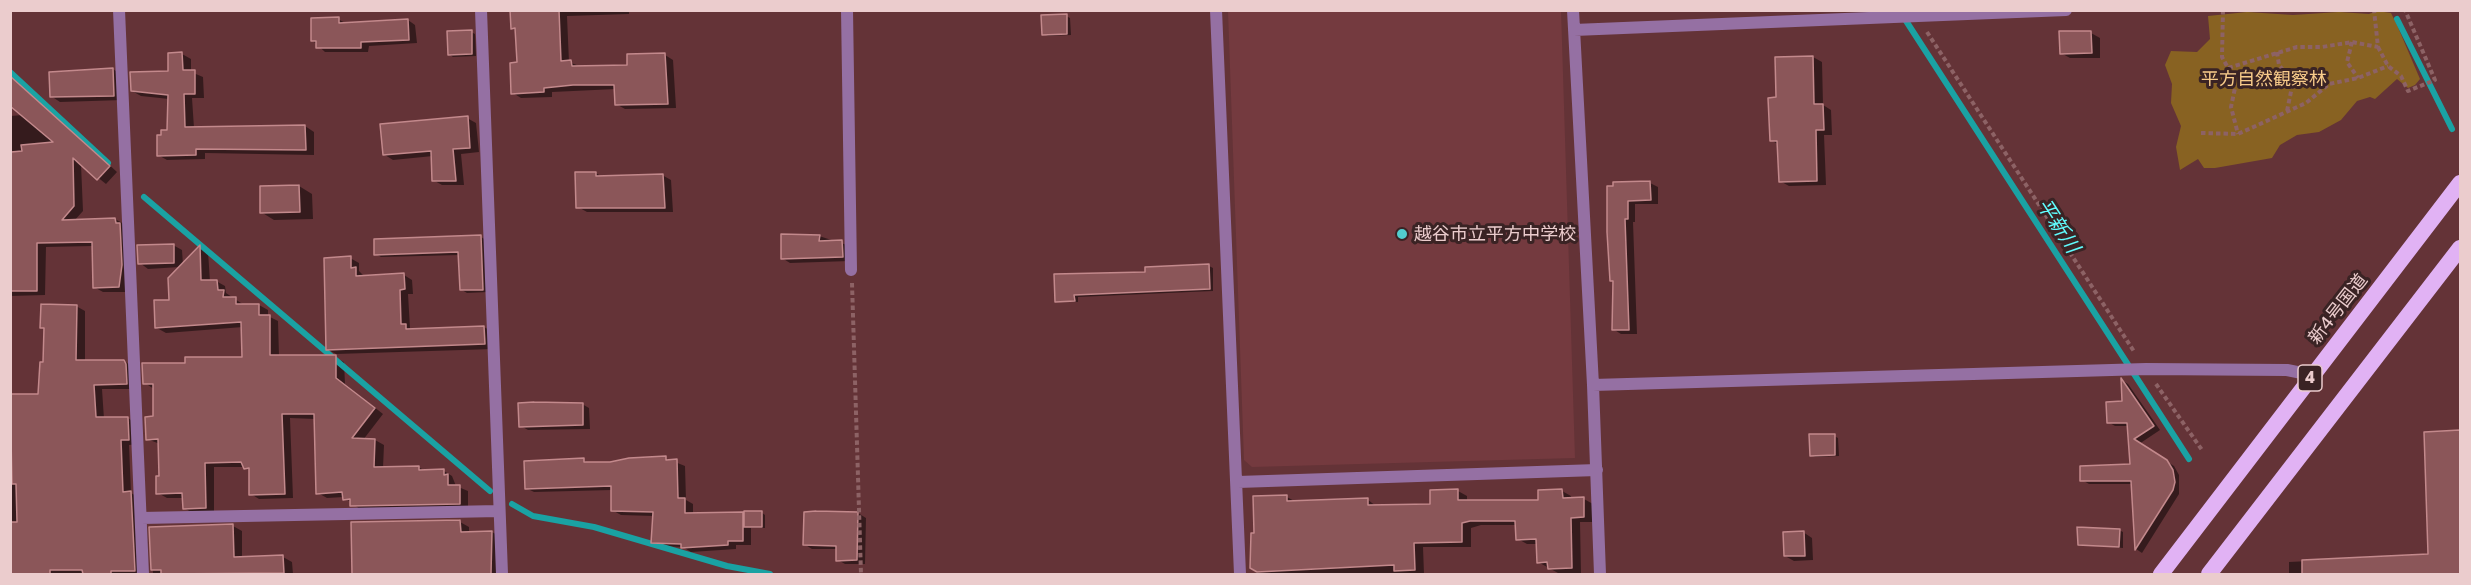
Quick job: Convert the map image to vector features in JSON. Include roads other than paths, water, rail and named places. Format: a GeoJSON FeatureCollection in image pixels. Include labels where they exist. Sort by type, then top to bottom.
{"type":"FeatureCollection","features":[{"type":"Feature","properties":{"kind":"highway","name":"新4号国道"},"geometry":{"type":"LineString","coordinates":[[2161,574],[2460,183]]}},
{"type":"Feature","properties":{"kind":"highway","name":"4"},"geometry":{"type":"LineString","coordinates":[[2209,574],[2460,248]]}},
{"type":"Feature","properties":{"kind":"street"},"geometry":{"type":"LineString","coordinates":[[119,10],[143,574]]}},
{"type":"Feature","properties":{"kind":"street"},"geometry":{"type":"LineString","coordinates":[[481,10],[502,574]]}},
{"type":"Feature","properties":{"kind":"street"},"geometry":{"type":"LineString","coordinates":[[847,10],[851,270]]}},
{"type":"Feature","properties":{"kind":"street"},"geometry":{"type":"LineString","coordinates":[[1216,10],[1238,482],[1240,574]]}},
{"type":"Feature","properties":{"kind":"street"},"geometry":{"type":"LineString","coordinates":[[1573,10],[1593,385],[1600,574]]}},
{"type":"Feature","properties":{"kind":"street"},"geometry":{"type":"LineString","coordinates":[[1574,30],[2066,10]]}},
{"type":"Feature","properties":{"kind":"street"},"geometry":{"type":"LineString","coordinates":[[1593,385],[2146,369],[2287,370],[2312,375]]}},
{"type":"Feature","properties":{"kind":"street"},"geometry":{"type":"LineString","coordinates":[[1238,482],[1597,470]]}},
{"type":"Feature","properties":{"kind":"street"},"geometry":{"type":"LineString","coordinates":[[141,518],[499,511]]}},
{"type":"Feature","properties":{"kind":"waterway","name":"平新川"},"geometry":{"type":"LineString","coordinates":[[1899,10],[2189,459]]}},
{"type":"Feature","properties":{"kind":"waterway"},"geometry":{"type":"LineString","coordinates":[[2397,19],[2452,129]]}},
{"type":"Feature","properties":{"kind":"waterway"},"geometry":{"type":"LineString","coordinates":[[10,72],[108,163]]}},
{"type":"Feature","properties":{"kind":"waterway"},"geometry":{"type":"LineString","coordinates":[[144,197],[490,491]]}},
{"type":"Feature","properties":{"kind":"waterway"},"geometry":{"type":"LineString","coordinates":[[512,504],[533,516],[594,527],[727,566],[770,574]]}},
{"type":"Feature","properties":{"kind":"place","name":"越谷市立平方中学校"},"geometry":{"type":"Point","coordinates":[1402,234]}},
{"type":"Feature","properties":{"kind":"park label","name":"平方自然観察林"},"geometry":{"type":"Point","coordinates":[2264,79]}}]}
